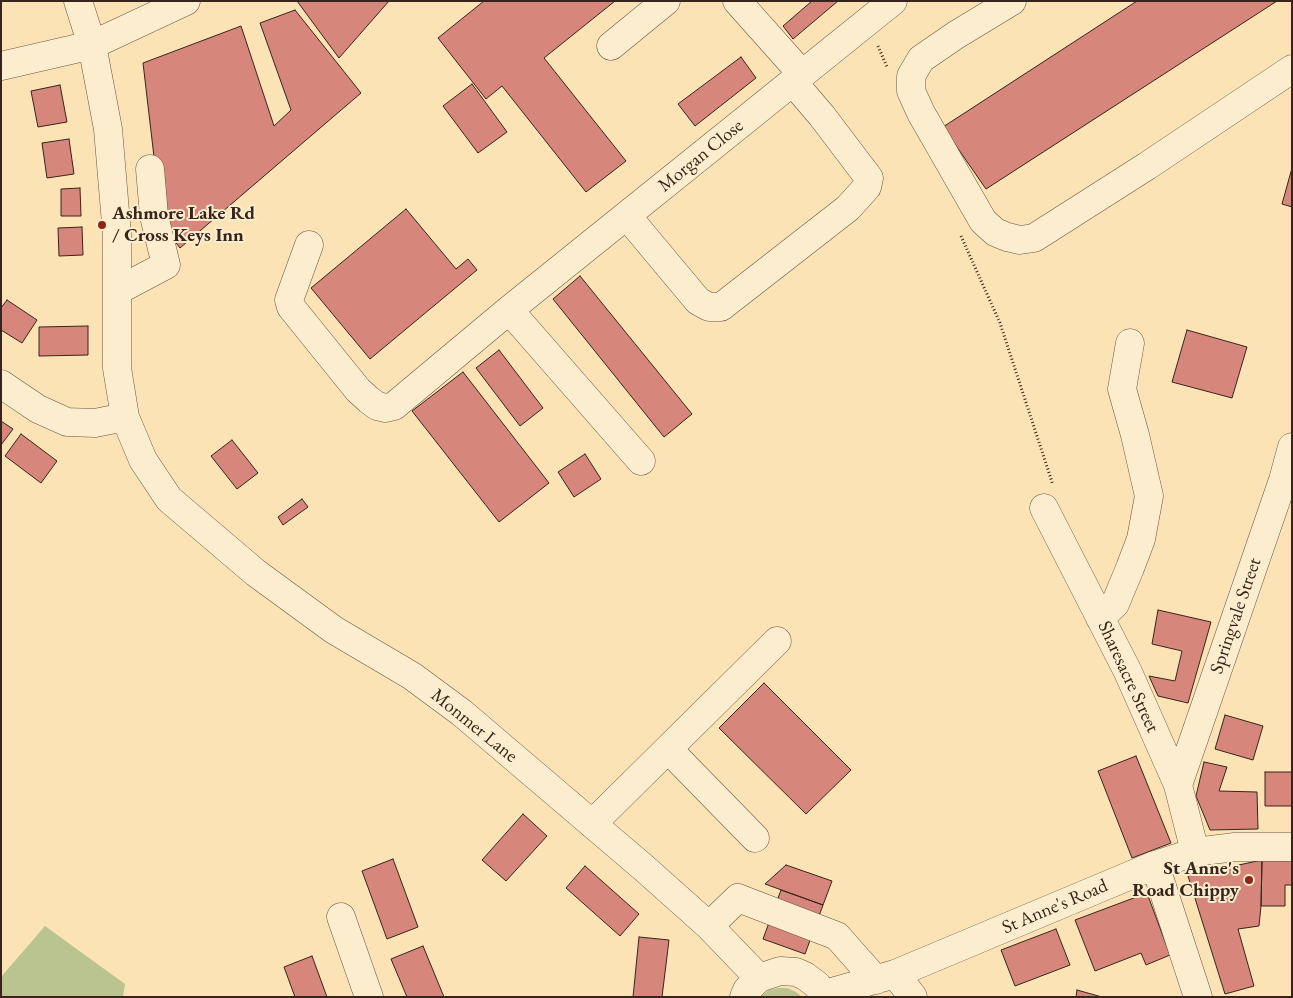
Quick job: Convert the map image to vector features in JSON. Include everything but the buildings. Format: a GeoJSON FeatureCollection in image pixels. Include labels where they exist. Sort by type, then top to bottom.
{"type":"FeatureCollection","features":[{"type":"Feature","properties":{"kind":"street","name":"Monmer Lane"},"geometry":{"type":"LineString","coordinates":[[78,1],[92,45],[108,129],[117,236],[117,368],[125,417],[143,460],[170,499],[256,573],[326,625],[412,676],[462,713],[592,824],[709,926],[751,988]]}},
{"type":"Feature","properties":{"kind":"street"},"geometry":{"type":"LineString","coordinates":[[1,66],[92,45],[186,1]]}},
{"type":"Feature","properties":{"kind":"street"},"geometry":{"type":"LineString","coordinates":[[611,46],[666,1]]}},
{"type":"Feature","properties":{"kind":"street"},"geometry":{"type":"LineString","coordinates":[[627,216],[698,301],[709,307],[721,307],[848,208],[866,187],[869,178],[822,116],[798,78],[737,1]]}},
{"type":"Feature","properties":{"kind":"street","name":"Morgan Close"},"geometry":{"type":"LineString","coordinates":[[308,245],[289,300],[291,307],[358,390],[377,406],[386,408],[394,406],[509,310],[893,1]]}},
{"type":"Feature","properties":{"kind":"street"},"geometry":{"type":"LineString","coordinates":[[1012,1],[920,59],[911,76],[911,91],[921,113],[984,221],[995,232],[1014,239],[1034,238],[1292,69]]}},
{"type":"Feature","properties":{"kind":"street"},"geometry":{"type":"LineString","coordinates":[[117,291],[166,265],[154,216],[150,170]]}},
{"type":"Feature","properties":{"kind":"street"},"geometry":{"type":"LineString","coordinates":[[509,310],[641,461]]}},
{"type":"Feature","properties":{"kind":"street"},"geometry":{"type":"LineString","coordinates":[[1100,618],[1115,604],[1141,539],[1149,496],[1122,389],[1130,344]]}},
{"type":"Feature","properties":{"kind":"street"},"geometry":{"type":"LineString","coordinates":[[1,384],[38,409],[67,422],[96,422],[125,417]]}},
{"type":"Feature","properties":{"kind":"street","name":"Springvale Street"},"geometry":{"type":"LineString","coordinates":[[1178,785],[1288,481],[1292,447]]}},
{"type":"Feature","properties":{"kind":"street","name":"Sharesacre Street"},"geometry":{"type":"LineString","coordinates":[[1044,508],[1128,672],[1178,785],[1195,852]]}},
{"type":"Feature","properties":{"kind":"street"},"geometry":{"type":"LineString","coordinates":[[592,824],[777,640]]}},
{"type":"Feature","properties":{"kind":"street"},"geometry":{"type":"LineString","coordinates":[[668,749],[756,838]]}},
{"type":"Feature","properties":{"kind":"street","name":"St Anne's Road"},"geometry":{"type":"LineString","coordinates":[[825,996],[886,977],[1155,865],[1195,852],[1235,847],[1292,846]]}},
{"type":"Feature","properties":{"kind":"street"},"geometry":{"type":"LineString","coordinates":[[1155,865],[1198,997]]}},
{"type":"Feature","properties":{"kind":"street"},"geometry":{"type":"LineString","coordinates":[[709,926],[738,898],[837,936],[913,997]]}},
{"type":"Feature","properties":{"kind":"street"},"geometry":{"type":"LineString","coordinates":[[341,917],[369,997]]}},
{"type":"Feature","properties":{"kind":"street"},"geometry":{"type":"LineString","coordinates":[[751,988],[780,971],[796,972],[817,985],[825,996]]}},
{"type":"Feature","properties":{"kind":"path"},"geometry":{"type":"LineString","coordinates":[[868,22],[888,68]]}},
{"type":"Feature","properties":{"kind":"path"},"geometry":{"type":"LineString","coordinates":[[960,232],[1000,323],[1057,499],[1044,508]]}},
{"type":"Feature","properties":{"kind":"green space"},"geometry":{"type":"Polygon","coordinates":[[[45,926],[125,984],[123,997],[1,997],[1,977],[45,926]]]}},
{"type":"Feature","properties":{"kind":"green space"},"geometry":{"type":"Polygon","coordinates":[[[787,988],[802,997],[760,997],[769,990],[787,988]]]}},
{"type":"Feature","properties":{"kind":"place","name":"Ashmore Lake Rd / Cross Keys Inn"},"geometry":{"type":"Point","coordinates":[102,225]}},
{"type":"Feature","properties":{"kind":"place","name":"St Anne's Road Chippy"},"geometry":{"type":"Point","coordinates":[1249,880]}}]}
